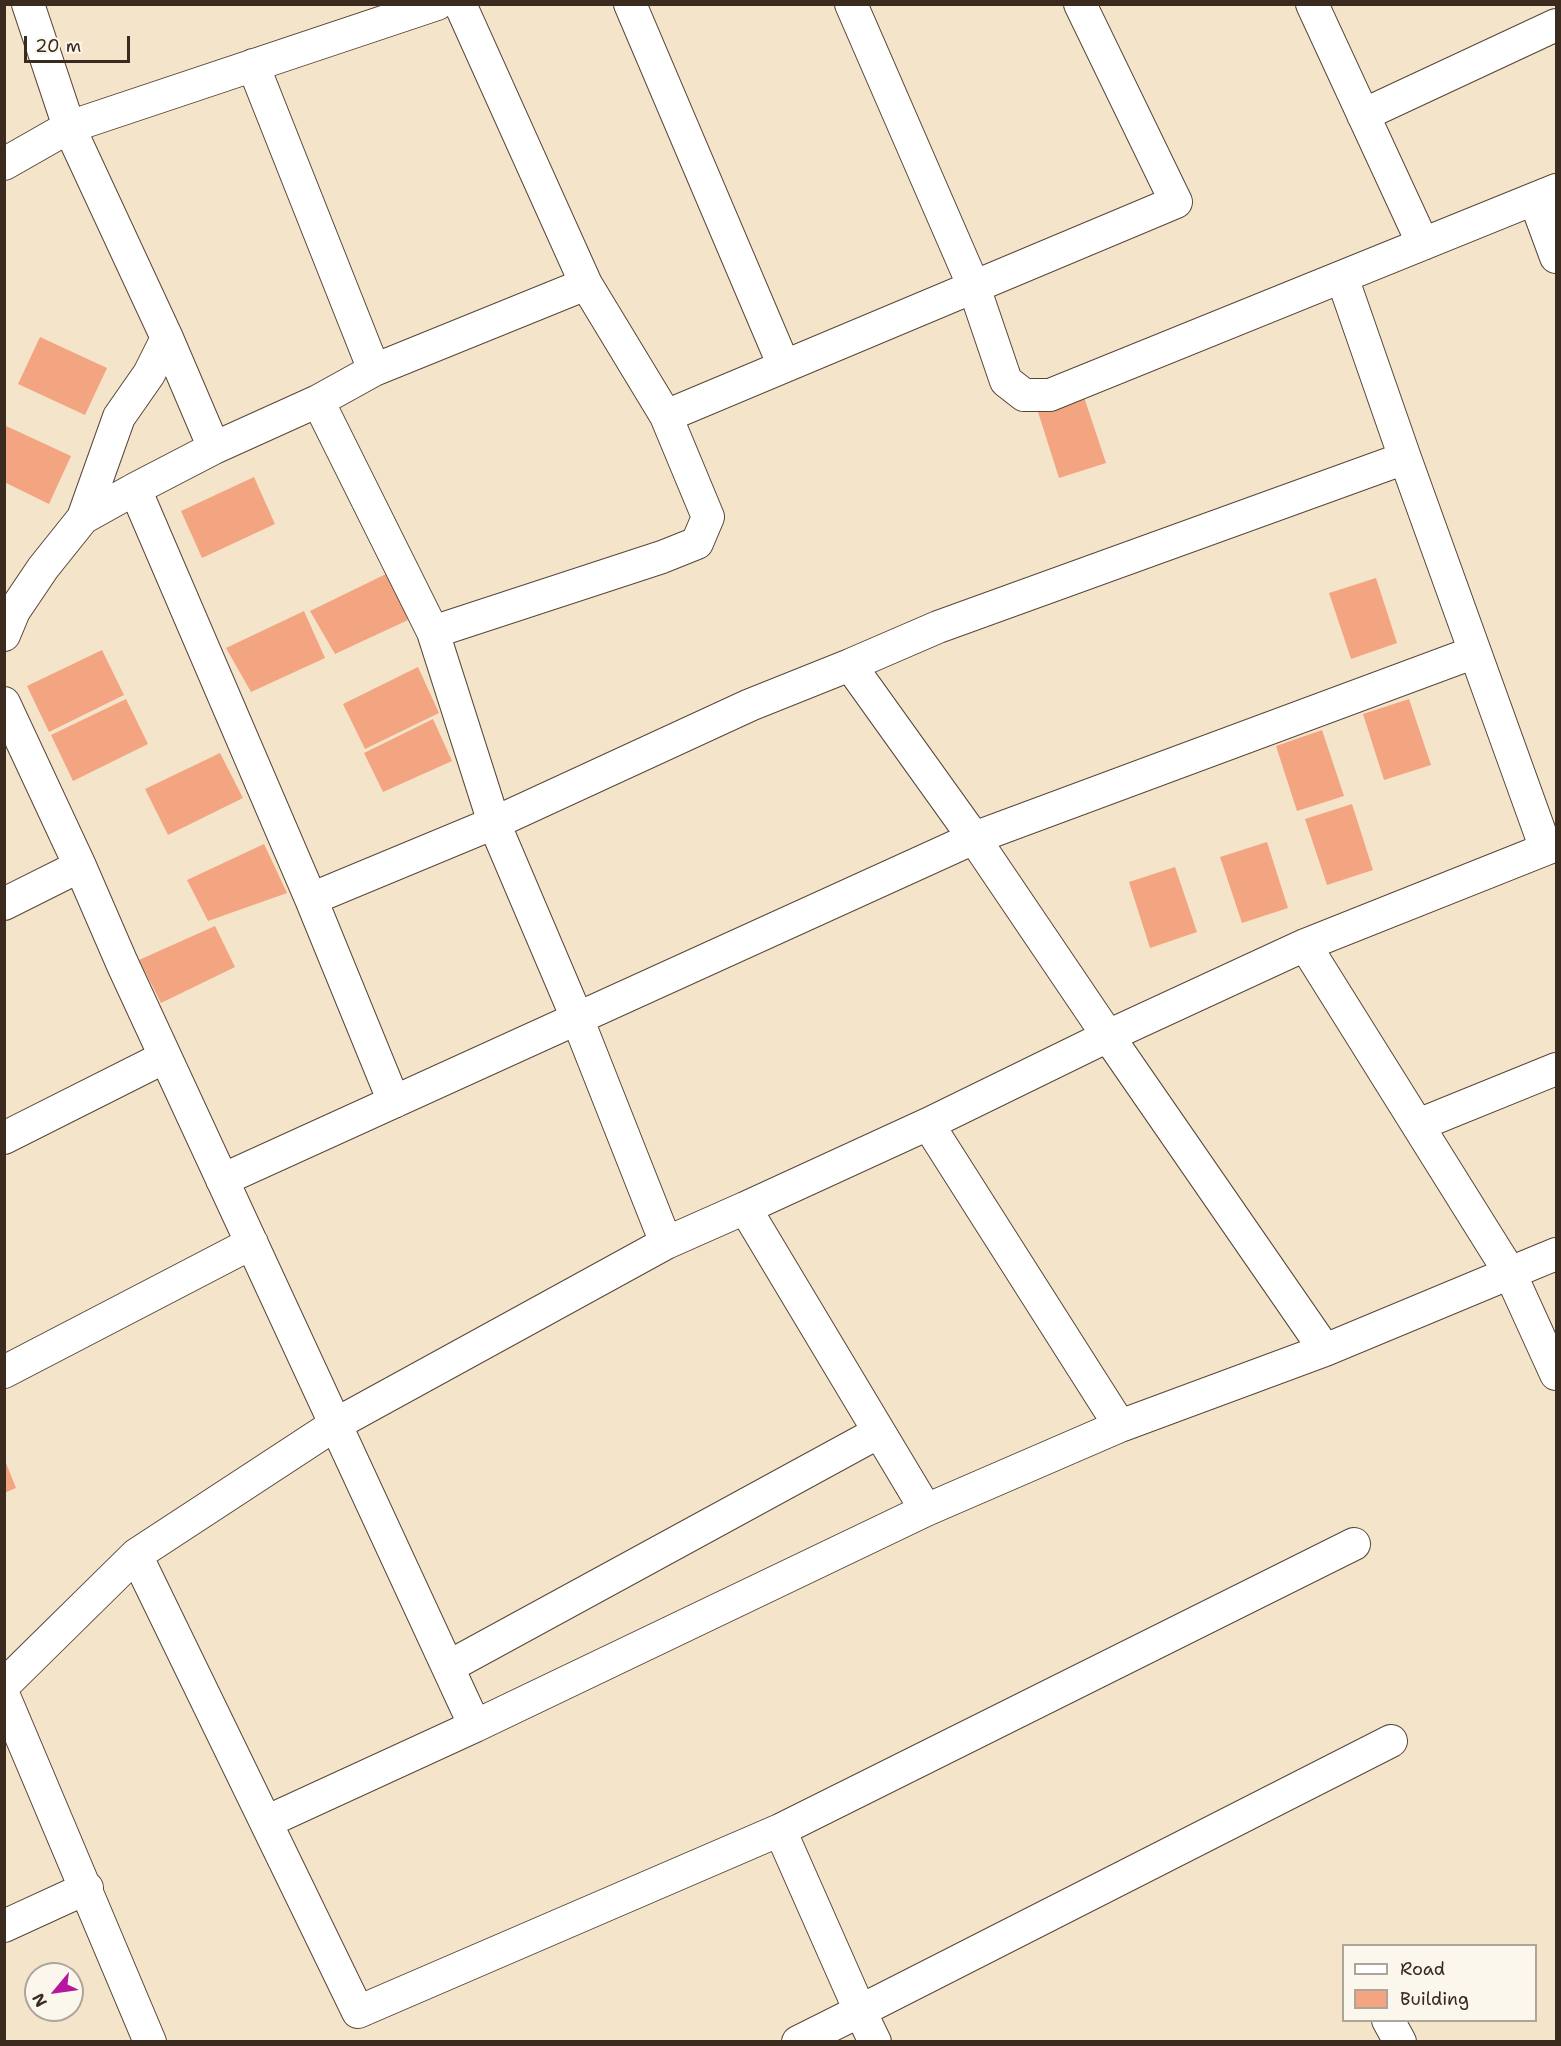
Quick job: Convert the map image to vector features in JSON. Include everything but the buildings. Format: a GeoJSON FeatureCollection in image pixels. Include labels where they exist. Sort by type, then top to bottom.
{"type":"FeatureCollection","features":[{"type":"Feature","properties":{"kind":"street"},"geometry":{"type":"LineString","coordinates":[[28,4],[69,127],[167,338],[214,448]]}},
{"type":"Feature","properties":{"kind":"street"},"geometry":{"type":"LineString","coordinates":[[4,164],[69,127],[437,4]]}},
{"type":"Feature","properties":{"kind":"street"},"geometry":{"type":"LineString","coordinates":[[433,632],[662,557],[697,543],[708,517],[666,416],[586,284],[460,4]]}},
{"type":"Feature","properties":{"kind":"street"},"geometry":{"type":"LineString","coordinates":[[630,4],[784,366]]}},
{"type":"Feature","properties":{"kind":"street"},"geometry":{"type":"LineString","coordinates":[[850,4],[974,287],[1006,381],[1024,395],[1050,395],[1546,195],[1557,257]]}},
{"type":"Feature","properties":{"kind":"street"},"geometry":{"type":"LineString","coordinates":[[666,416],[1176,202],[1080,4]]}},
{"type":"Feature","properties":{"kind":"street"},"geometry":{"type":"LineString","coordinates":[[1312,4],[1423,244]]}},
{"type":"Feature","properties":{"kind":"street"},"geometry":{"type":"LineString","coordinates":[[1363,115],[1557,25],[1548,4]]}},
{"type":"Feature","properties":{"kind":"street"},"geometry":{"type":"LineString","coordinates":[[254,65],[374,370]]}},
{"type":"Feature","properties":{"kind":"street"},"geometry":{"type":"LineString","coordinates":[[4,1685],[136,1555],[336,1424],[666,1243],[928,1124],[1108,1036],[1305,945],[1552,847],[1475,652],[1342,277]]}},
{"type":"Feature","properties":{"kind":"street"},"geometry":{"type":"LineString","coordinates":[[83,518],[214,448],[318,401],[374,370],[586,284]]}},
{"type":"Feature","properties":{"kind":"street"},"geometry":{"type":"LineString","coordinates":[[4,635],[14,611],[43,568],[83,518],[119,417],[149,374],[167,338]]}},
{"type":"Feature","properties":{"kind":"street"},"geometry":{"type":"LineString","coordinates":[[318,401],[433,632],[494,823],[577,1018],[666,1243]]}},
{"type":"Feature","properties":{"kind":"street"},"geometry":{"type":"LineString","coordinates":[[311,899],[494,823],[750,705],[938,627],[1405,458]]}},
{"type":"Feature","properties":{"kind":"street"},"geometry":{"type":"LineString","coordinates":[[135,489],[311,899],[394,1102]]}},
{"type":"Feature","properties":{"kind":"street"},"geometry":{"type":"LineString","coordinates":[[222,1180],[974,838],[1475,652]]}},
{"type":"Feature","properties":{"kind":"street"},"geometry":{"type":"LineString","coordinates":[[850,665],[974,838],[1324,1350]]}},
{"type":"Feature","properties":{"kind":"street"},"geometry":{"type":"LineString","coordinates":[[4,703],[165,1057],[475,1726]]}},
{"type":"Feature","properties":{"kind":"street"},"geometry":{"type":"LineString","coordinates":[[4,904],[80,866]]}},
{"type":"Feature","properties":{"kind":"street"},"geometry":{"type":"LineString","coordinates":[[1305,945],[1510,1273],[1557,1374]]}},
{"type":"Feature","properties":{"kind":"street"},"geometry":{"type":"LineString","coordinates":[[4,1138],[165,1057]]}},
{"type":"Feature","properties":{"kind":"street"},"geometry":{"type":"LineString","coordinates":[[1418,1125],[1557,1068]]}},
{"type":"Feature","properties":{"kind":"street"},"geometry":{"type":"LineString","coordinates":[[928,1124],[1120,1426]]}},
{"type":"Feature","properties":{"kind":"street"},"geometry":{"type":"LineString","coordinates":[[745,1208],[926,1510]]}},
{"type":"Feature","properties":{"kind":"street"},"geometry":{"type":"LineString","coordinates":[[4,1372],[252,1243]]}},
{"type":"Feature","properties":{"kind":"street"},"geometry":{"type":"LineString","coordinates":[[266,1822],[475,1726],[926,1510],[1120,1426],[1324,1350],[1557,1254]]}},
{"type":"Feature","properties":{"kind":"street"},"geometry":{"type":"LineString","coordinates":[[448,1667],[879,1432]]}},
{"type":"Feature","properties":{"kind":"street"},"geometry":{"type":"LineString","coordinates":[[136,1555],[358,2012],[780,1830],[1354,1544]]}},
{"type":"Feature","properties":{"kind":"street"},"geometry":{"type":"LineString","coordinates":[[4,1696],[87,1888],[150,2042]]}},
{"type":"Feature","properties":{"kind":"street"},"geometry":{"type":"LineString","coordinates":[[798,2042],[1391,1741]]}},
{"type":"Feature","properties":{"kind":"street"},"geometry":{"type":"LineString","coordinates":[[780,1830],[875,2042]]}},
{"type":"Feature","properties":{"kind":"street"},"geometry":{"type":"LineString","coordinates":[[4,1926],[87,1888]]}},
{"type":"Feature","properties":{"kind":"street"},"geometry":{"type":"LineString","coordinates":[[1389,2022],[1400,2042]]}}]}
